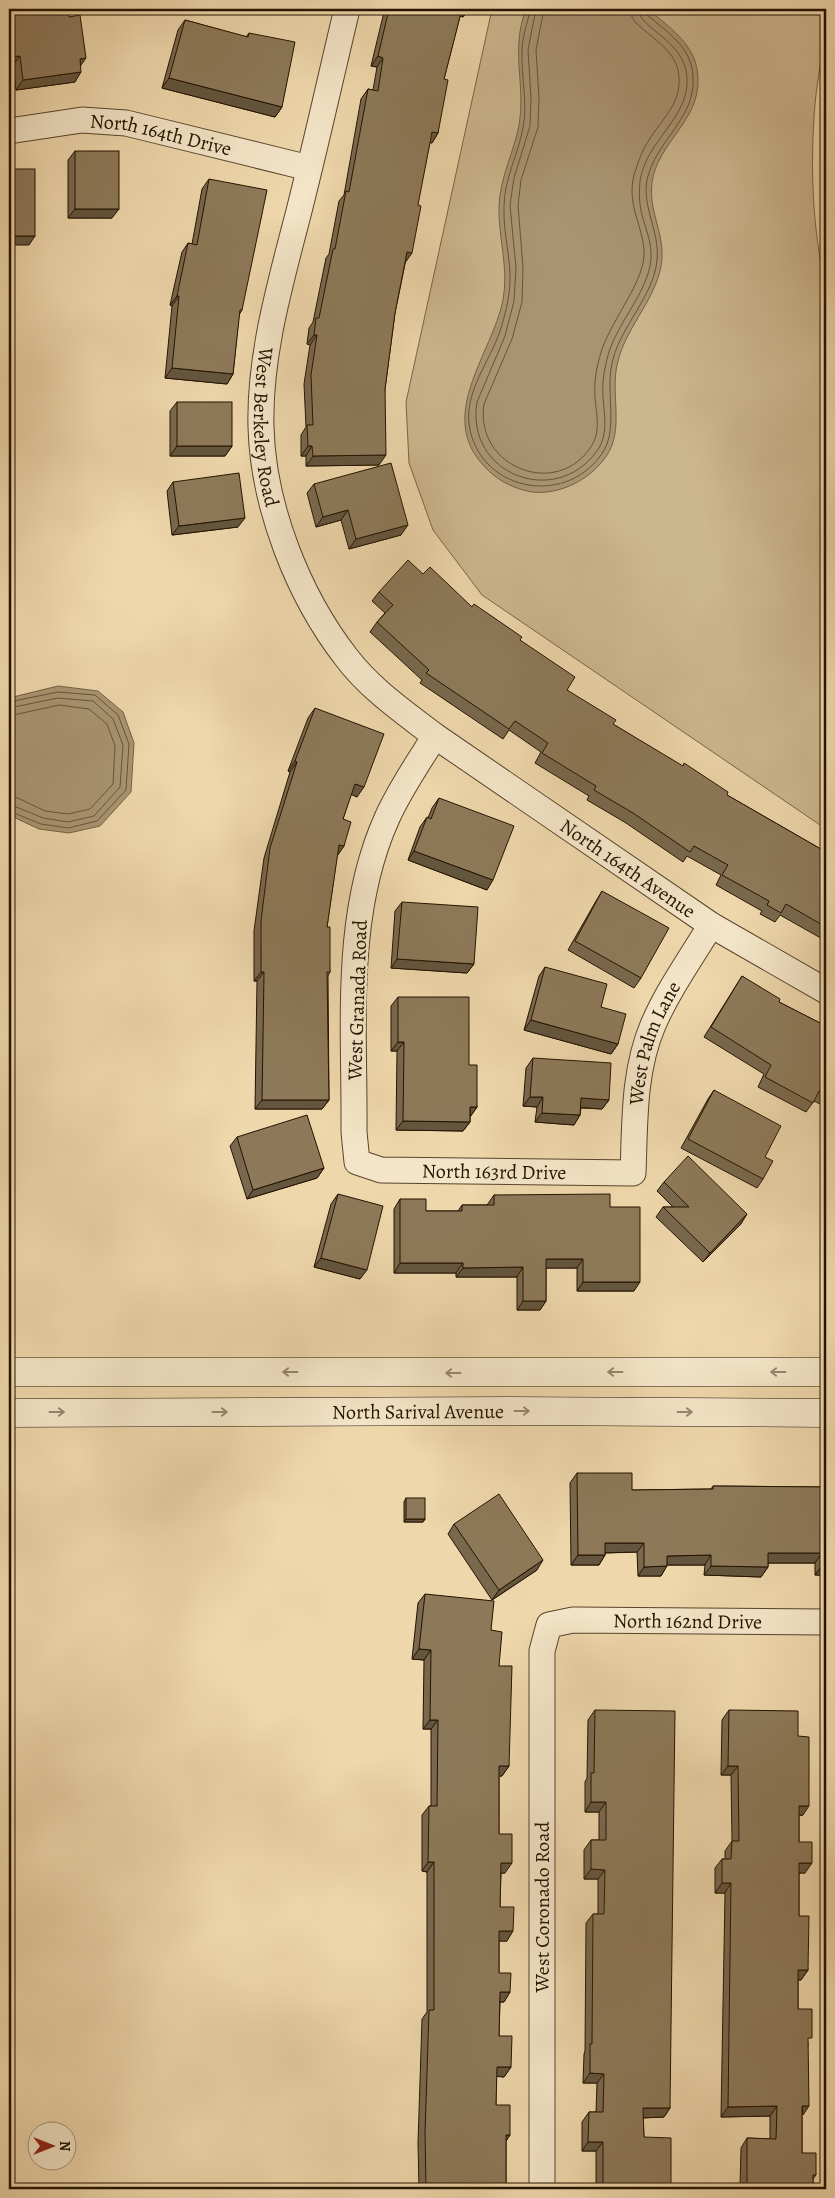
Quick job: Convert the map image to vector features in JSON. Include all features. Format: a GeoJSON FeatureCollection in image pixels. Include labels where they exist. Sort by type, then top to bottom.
{"type":"FeatureCollection","features":[{"type":"Feature","properties":{"kind":"main road","name":"North Sarival Avenue"},"geometry":{"type":"LineString","coordinates":[[9,1372],[826,1372]]}},
{"type":"Feature","properties":{"kind":"main road","name":"North Sarival Avenue"},"geometry":{"type":"LineString","coordinates":[[9,1413],[520,1411],[826,1413]]}},
{"type":"Feature","properties":{"kind":"street","name":"West Berkeley Road"},"geometry":{"type":"LineString","coordinates":[[347,9],[287,257],[265,358],[261,427],[264,460],[281,535],[297,573],[322,621],[346,657],[368,682],[435,736]]}},
{"type":"Feature","properties":{"kind":"street","name":"North 164th Drive"},"geometry":{"type":"LineString","coordinates":[[9,131],[82,120],[126,123],[310,168]]}},
{"type":"Feature","properties":{"kind":"street","name":"North 164th Avenue"},"geometry":{"type":"LineString","coordinates":[[435,736],[711,925],[826,991]]}},
{"type":"Feature","properties":{"kind":"street","name":"West Granada Road"},"geometry":{"type":"LineString","coordinates":[[358,1162],[354,1132],[355,951],[364,884],[387,818],[399,793],[435,736]]}},
{"type":"Feature","properties":{"kind":"street","name":"West Palm Lane"},"geometry":{"type":"LineString","coordinates":[[633,1173],[637,1091],[643,1056],[652,1026],[711,925]]}},
{"type":"Feature","properties":{"kind":"street","name":"North 163rd Drive"},"geometry":{"type":"LineString","coordinates":[[358,1162],[381,1170],[633,1173]]}},
{"type":"Feature","properties":{"kind":"street","name":"North 162nd Drive"},"geometry":{"type":"LineString","coordinates":[[549,1625],[573,1620],[826,1622]]}},
{"type":"Feature","properties":{"kind":"street","name":"West Coronado Road"},"geometry":{"type":"LineString","coordinates":[[542,2189],[542,1651],[549,1625]]}},
{"type":"Feature","properties":{"kind":"shaded area"},"geometry":{"type":"Polygon","coordinates":[[[492,9],[826,9],[825,33],[815,104],[813,196],[821,265],[826,288],[826,829],[482,595],[433,530],[409,463],[406,402],[492,9]]]}},
{"type":"Feature","properties":{"kind":"water"},"geometry":{"type":"Polygon","coordinates":[[[526,9],[648,9],[674,31],[688,47],[697,66],[698,78],[697,93],[692,107],[662,155],[652,182],[652,202],[662,249],[660,273],[649,298],[628,335],[618,361],[615,386],[615,436],[611,447],[598,466],[582,479],[563,488],[543,492],[519,489],[494,476],[484,466],[471,446],[465,426],[466,405],[471,384],[497,321],[505,288],[499,206],[504,175],[519,125],[521,95],[519,39],[526,9]]]}},
{"type":"Feature","properties":{"kind":"water"},"geometry":{"type":"Polygon","coordinates":[[[58,686],[98,691],[123,712],[134,743],[131,792],[100,826],[69,833],[39,829],[9,815],[9,698],[58,686]]]}},
{"type":"Feature","properties":{"kind":"building"},"geometry":{"type":"Polygon","coordinates":[[[9,9],[69,9],[69,17],[80,15],[86,58],[80,59],[81,72],[23,80],[20,56],[9,57],[9,9]]]}},
{"type":"Feature","properties":{"kind":"building"},"geometry":{"type":"Polygon","coordinates":[[[389,9],[462,9],[444,79],[448,80],[438,133],[432,132],[418,205],[421,206],[412,253],[407,252],[395,313],[385,389],[386,455],[313,456],[312,446],[308,446],[307,425],[313,425],[311,375],[317,335],[314,335],[316,318],[319,318],[346,191],[349,192],[368,89],[378,91],[383,58],[378,56],[389,9]]]}},
{"type":"Feature","properties":{"kind":"building"},"geometry":{"type":"Polygon","coordinates":[[[185,20],[248,37],[249,33],[295,42],[282,107],[169,78],[185,20]]]}},
{"type":"Feature","properties":{"kind":"building"},"geometry":{"type":"Polygon","coordinates":[[[75,151],[119,151],[119,209],[75,209],[75,151]]]}},
{"type":"Feature","properties":{"kind":"building"},"geometry":{"type":"Polygon","coordinates":[[[9,169],[35,169],[35,236],[9,236],[9,169]]]}},
{"type":"Feature","properties":{"kind":"building"},"geometry":{"type":"Polygon","coordinates":[[[209,179],[267,190],[242,310],[240,310],[233,374],[172,368],[179,296],[177,296],[188,243],[197,245],[209,179]]]}},
{"type":"Feature","properties":{"kind":"building"},"geometry":{"type":"Polygon","coordinates":[[[177,402],[232,402],[232,446],[177,446],[177,402]]]}},
{"type":"Feature","properties":{"kind":"building"},"geometry":{"type":"Polygon","coordinates":[[[391,463],[408,525],[356,539],[348,510],[323,517],[314,484],[391,463]]]}},
{"type":"Feature","properties":{"kind":"building"},"geometry":{"type":"Polygon","coordinates":[[[239,473],[245,518],[179,526],[173,482],[239,473]]]}},
{"type":"Feature","properties":{"kind":"building"},"geometry":{"type":"Polygon","coordinates":[[[408,560],[423,574],[430,567],[472,607],[474,604],[522,637],[520,640],[575,677],[567,690],[616,720],[613,724],[683,766],[684,763],[728,792],[727,795],[826,852],[826,927],[786,904],[781,913],[767,905],[769,901],[722,875],[728,865],[694,846],[690,852],[633,813],[594,790],[596,786],[542,753],[548,743],[515,721],[509,729],[426,673],[429,670],[377,622],[393,605],[379,592],[408,560]]]}},
{"type":"Feature","properties":{"kind":"building"},"geometry":{"type":"Polygon","coordinates":[[[315,708],[384,734],[364,787],[355,784],[343,819],[351,822],[344,846],[339,845],[327,927],[330,927],[330,972],[327,972],[329,1100],[262,1100],[264,972],[261,972],[261,921],[270,848],[297,762],[295,761],[315,708]]]}},
{"type":"Feature","properties":{"kind":"building"},"geometry":{"type":"Polygon","coordinates":[[[439,798],[514,826],[493,880],[414,851],[427,817],[431,819],[439,798]]]}},
{"type":"Feature","properties":{"kind":"building"},"geometry":{"type":"Polygon","coordinates":[[[602,891],[669,928],[641,978],[575,941],[602,891]]]}},
{"type":"Feature","properties":{"kind":"building"},"geometry":{"type":"Polygon","coordinates":[[[402,902],[478,907],[474,964],[397,959],[402,902]]]}},
{"type":"Feature","properties":{"kind":"building"},"geometry":{"type":"Polygon","coordinates":[[[545,967],[607,984],[601,1007],[626,1014],[618,1044],[531,1020],[545,967]]]}},
{"type":"Feature","properties":{"kind":"building"},"geometry":{"type":"Polygon","coordinates":[[[742,976],[780,999],[779,1002],[826,1026],[826,1094],[819,1091],[813,1103],[765,1077],[771,1065],[711,1027],[742,976]]]}},
{"type":"Feature","properties":{"kind":"building"},"geometry":{"type":"Polygon","coordinates":[[[398,997],[469,997],[469,1065],[477,1065],[477,1107],[470,1107],[470,1122],[403,1121],[404,1042],[398,1042],[398,997]]]}},
{"type":"Feature","properties":{"kind":"building"},"geometry":{"type":"Polygon","coordinates":[[[533,1058],[611,1063],[609,1100],[581,1098],[580,1115],[542,1113],[543,1097],[530,1097],[533,1058]]]}},
{"type":"Feature","properties":{"kind":"building"},"geometry":{"type":"Polygon","coordinates":[[[714,1090],[781,1126],[765,1157],[773,1161],[763,1179],[688,1139],[714,1090]]]}},
{"type":"Feature","properties":{"kind":"building"},"geometry":{"type":"Polygon","coordinates":[[[307,1115],[324,1168],[253,1190],[237,1137],[307,1115]]]}},
{"type":"Feature","properties":{"kind":"building"},"geometry":{"type":"Polygon","coordinates":[[[688,1156],[747,1214],[710,1253],[663,1207],[689,1207],[664,1182],[688,1156]]]}},
{"type":"Feature","properties":{"kind":"building"},"geometry":{"type":"Polygon","coordinates":[[[338,1194],[383,1206],[367,1270],[321,1258],[338,1194]]]}},
{"type":"Feature","properties":{"kind":"building"},"geometry":{"type":"Polygon","coordinates":[[[610,1194],[610,1207],[640,1207],[640,1282],[583,1282],[583,1259],[546,1259],[546,1301],[523,1301],[523,1267],[463,1268],[463,1263],[400,1263],[400,1199],[426,1199],[426,1211],[462,1211],[462,1205],[494,1205],[494,1195],[610,1194]]]}},
{"type":"Feature","properties":{"kind":"building"},"geometry":{"type":"Polygon","coordinates":[[[577,1473],[632,1473],[632,1490],[713,1489],[713,1486],[826,1487],[826,1565],[822,1565],[822,1553],[768,1553],[768,1567],[711,1566],[711,1555],[667,1556],[667,1566],[644,1567],[644,1543],[605,1543],[605,1555],[578,1555],[577,1473]]]}},
{"type":"Feature","properties":{"kind":"building"},"geometry":{"type":"Polygon","coordinates":[[[499,1494],[543,1560],[499,1590],[454,1524],[499,1494]]]}},
{"type":"Feature","properties":{"kind":"building"},"geometry":{"type":"Polygon","coordinates":[[[406,1498],[425,1498],[425,1519],[406,1519],[406,1498]]]}},
{"type":"Feature","properties":{"kind":"building"},"geometry":{"type":"Polygon","coordinates":[[[425,1594],[494,1601],[491,1630],[502,1632],[499,1666],[512,1666],[509,1766],[499,1766],[499,1834],[512,1834],[512,1863],[501,1863],[500,1907],[514,1907],[513,1931],[499,1931],[499,1973],[511,1973],[510,1992],[500,1992],[499,2036],[512,2036],[511,2067],[497,2067],[496,2105],[510,2105],[510,2135],[506,2135],[506,2189],[426,2189],[425,2133],[429,2010],[434,2010],[434,1862],[428,1862],[429,1806],[437,1806],[438,1720],[430,1720],[431,1650],[419,1649],[425,1594]]]}},
{"type":"Feature","properties":{"kind":"building"},"geometry":{"type":"Polygon","coordinates":[[[595,1710],[675,1711],[670,2108],[643,2108],[644,2137],[671,2138],[671,2189],[592,2189],[592,2187],[603,2186],[603,2142],[588,2142],[589,2112],[603,2112],[604,2074],[590,2073],[590,2044],[592,2044],[593,1914],[604,1914],[605,1870],[591,1869],[591,1840],[606,1840],[606,1802],[591,1802],[591,1773],[594,1773],[595,1710]]]}},
{"type":"Feature","properties":{"kind":"building"},"geometry":{"type":"Polygon","coordinates":[[[729,1710],[798,1711],[798,1736],[809,1737],[809,1806],[799,1806],[799,1842],[812,1842],[812,1863],[799,1863],[799,1916],[809,1916],[808,1970],[798,1970],[798,2009],[812,2009],[812,2038],[808,2038],[809,2106],[802,2106],[802,2153],[816,2153],[816,2175],[813,2175],[813,2189],[725,2189],[725,2186],[747,2186],[747,2138],[776,2139],[777,2106],[728,2107],[731,1883],[722,1883],[722,1859],[731,1859],[732,1841],[739,1841],[738,1766],[728,1766],[729,1710]]]}},
{"type":"Feature","properties":{"kind":"building"},"geometry":{"type":"Polygon","coordinates":[[[385,2185],[385,2189],[338,2189],[338,2186],[385,2185]]]}},
{"type":"Feature","properties":{"kind":"building"},"geometry":{"type":"Polygon","coordinates":[[[88,2188],[88,2189],[42,2189],[88,2188]]]}},
{"type":"Feature","properties":{"kind":"building"},"geometry":{"type":"Polygon","coordinates":[[[300,2188],[300,2189],[284,2189],[300,2188]]]}}]}
